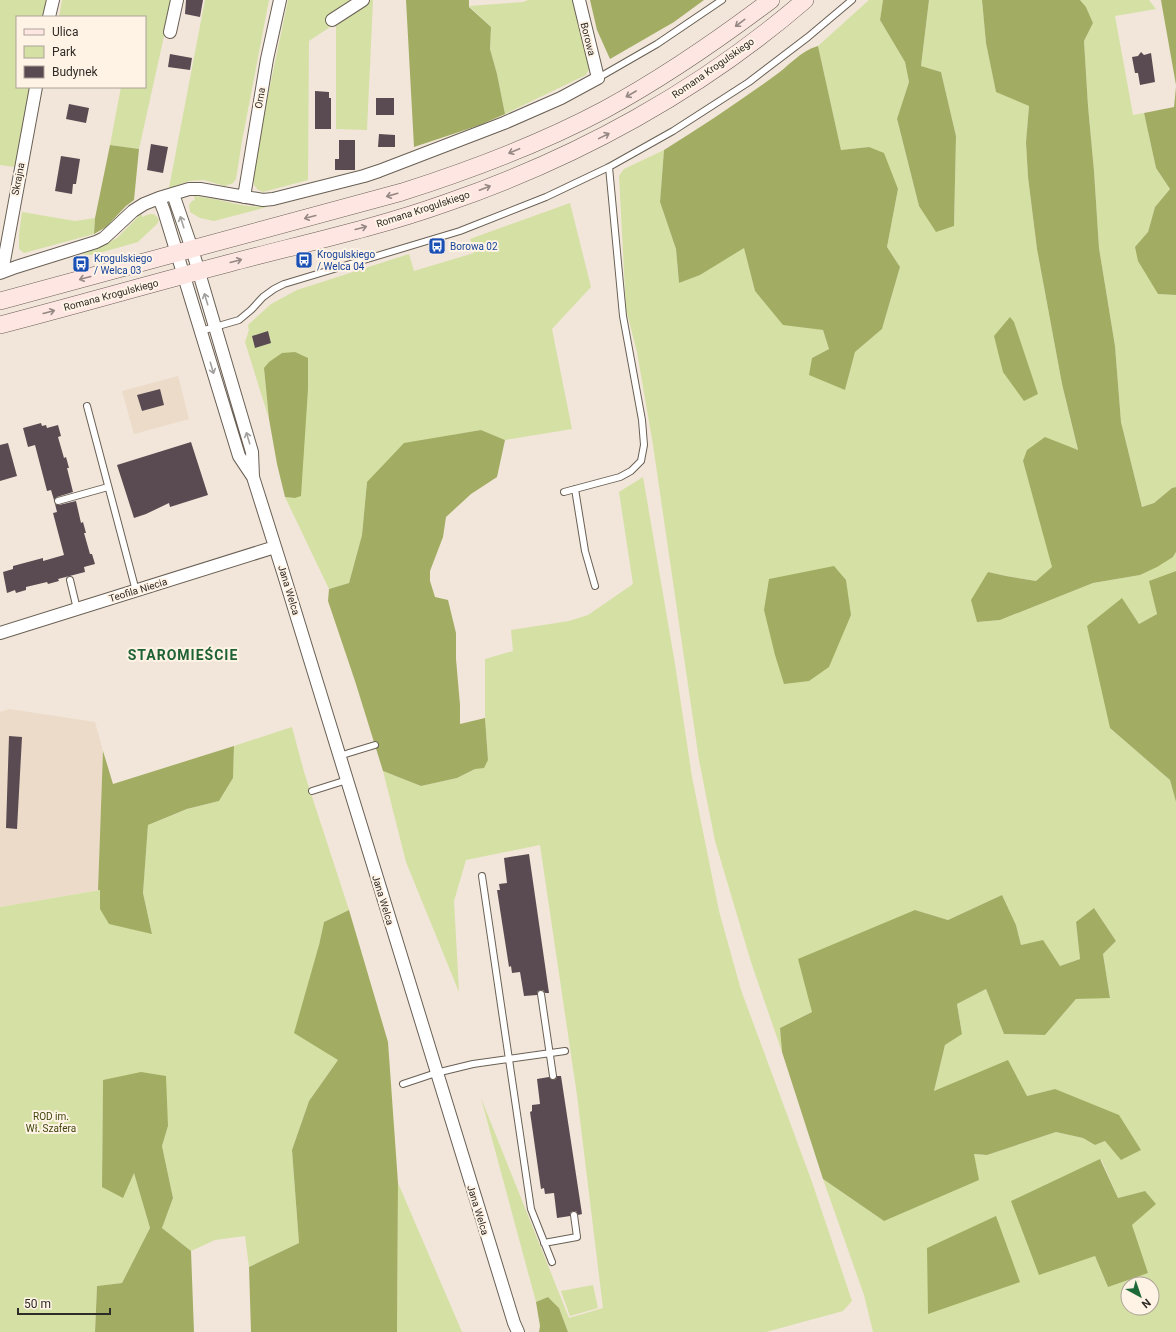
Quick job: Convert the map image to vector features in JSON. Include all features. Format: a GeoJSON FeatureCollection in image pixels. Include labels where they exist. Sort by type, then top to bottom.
{"type":"FeatureCollection","features":[{"type":"Feature","properties":{"kind":"main road","name":"Romana Krogulskiego"},"geometry":{"type":"LineString","coordinates":[[0,301],[402,192],[437,181],[510,153],[559,132],[604,110],[652,83],[722,37],[771,0]]}},
{"type":"Feature","properties":{"kind":"main road","name":"Romana Krogulskiego"},"geometry":{"type":"LineString","coordinates":[[0,326],[191,273],[377,224],[446,203],[528,171],[612,132],[676,95],[735,54],[805,0]]}},
{"type":"Feature","properties":{"kind":"street"},"geometry":{"type":"LineString","coordinates":[[49,16],[53,0]]}},
{"type":"Feature","properties":{"kind":"street"},"geometry":{"type":"LineString","coordinates":[[170,32],[177,0]]}},
{"type":"Feature","properties":{"kind":"street","name":"Orna"},"geometry":{"type":"LineString","coordinates":[[244,197],[267,59],[280,0]]}},
{"type":"Feature","properties":{"kind":"street"},"geometry":{"type":"LineString","coordinates":[[332,20],[362,0]]}},
{"type":"Feature","properties":{"kind":"street","name":"Borowa"},"geometry":{"type":"LineString","coordinates":[[579,0],[598,78]]}},
{"type":"Feature","properties":{"kind":"street"},"geometry":{"type":"LineString","coordinates":[[1,272],[96,242],[104,238],[133,211],[144,204],[159,198],[189,189],[200,189],[263,200],[273,199],[374,173],[504,123],[561,98],[598,78]]}},
{"type":"Feature","properties":{"kind":"street","name":"Skrajna"},"geometry":{"type":"LineString","coordinates":[[1,272],[36,88]]}},
{"type":"Feature","properties":{"kind":"street"},"geometry":{"type":"LineString","coordinates":[[173,194],[184,251],[191,273]]}},
{"type":"Feature","properties":{"kind":"street"},"geometry":{"type":"LineString","coordinates":[[159,198],[184,251]]}},
{"type":"Feature","properties":{"kind":"street","name":"Jana Welca"},"geometry":{"type":"LineString","coordinates":[[191,273],[215,327],[252,452],[253,476],[515,1329]]}},
{"type":"Feature","properties":{"kind":"street","name":"Jana Welca"},"geometry":{"type":"LineString","coordinates":[[191,273],[201,331],[239,456],[253,476]]}},
{"type":"Feature","properties":{"kind":"street","name":"Teofila Niecia"},"geometry":{"type":"LineString","coordinates":[[0,633],[275,547]]}},
{"type":"Feature","properties":{"kind":"lane"},"geometry":{"type":"LineString","coordinates":[[598,78],[658,44],[722,0]]}},
{"type":"Feature","properties":{"kind":"lane"},"geometry":{"type":"LineString","coordinates":[[201,331],[239,320],[274,288],[460,230],[546,197],[609,167],[673,132],[744,86],[777,62],[852,0]]}},
{"type":"Feature","properties":{"kind":"lane"},"geometry":{"type":"LineString","coordinates":[[564,492],[620,477],[631,471],[641,461],[644,445],[642,420],[623,316],[609,167]]}},
{"type":"Feature","properties":{"kind":"lane"},"geometry":{"type":"LineString","coordinates":[[87,406],[136,591]]}},
{"type":"Feature","properties":{"kind":"lane"},"geometry":{"type":"LineString","coordinates":[[58,500],[108,487]]}},
{"type":"Feature","properties":{"kind":"lane"},"geometry":{"type":"LineString","coordinates":[[575,489],[585,551],[595,586]]}},
{"type":"Feature","properties":{"kind":"lane"},"geometry":{"type":"LineString","coordinates":[[70,580],[78,609]]}},
{"type":"Feature","properties":{"kind":"lane"},"geometry":{"type":"LineString","coordinates":[[339,756],[375,745]]}},
{"type":"Feature","properties":{"kind":"lane"},"geometry":{"type":"LineString","coordinates":[[312,791],[347,780]]}},
{"type":"Feature","properties":{"kind":"lane"},"geometry":{"type":"LineString","coordinates":[[482,876],[532,1209],[552,1262]]}},
{"type":"Feature","properties":{"kind":"lane"},"geometry":{"type":"LineString","coordinates":[[541,994],[553,1076]]}},
{"type":"Feature","properties":{"kind":"lane"},"geometry":{"type":"LineString","coordinates":[[402,1084],[436,1073],[473,1064],[565,1051]]}},
{"type":"Feature","properties":{"kind":"lane"},"geometry":{"type":"LineString","coordinates":[[544,1243],[577,1237],[574,1215]]}},
{"type":"Feature","properties":{"kind":"shaded area"},"geometry":{"type":"Polygon","coordinates":[[[178,376],[189,419],[134,434],[122,391],[178,376]]]}},
{"type":"Feature","properties":{"kind":"shaded area"},"geometry":{"type":"Polygon","coordinates":[[[9,709],[95,722],[103,751],[98,890],[0,907],[0,712],[9,709]]]}},
{"type":"Feature","properties":{"kind":"green space"},"geometry":{"type":"Polygon","coordinates":[[[0,0],[46,0],[43,16],[16,16],[16,88],[30,88],[15,167],[0,165],[0,0]]]}},
{"type":"Feature","properties":{"kind":"green space"},"geometry":{"type":"Polygon","coordinates":[[[62,0],[172,0],[139,149],[110,145],[121,88],[146,88],[146,16],[59,16],[62,0]]]}},
{"type":"Feature","properties":{"kind":"green space"},"geometry":{"type":"Polygon","coordinates":[[[205,0],[269,0],[236,179],[233,183],[225,186],[204,180],[189,181],[169,188],[205,0]]]}},
{"type":"Feature","properties":{"kind":"green space"},"geometry":{"type":"Polygon","coordinates":[[[288,0],[355,0],[329,18],[330,27],[309,41],[308,180],[263,192],[258,190],[254,185],[253,176],[257,148],[288,0]]]}},
{"type":"Feature","properties":{"kind":"green space"},"geometry":{"type":"Polygon","coordinates":[[[369,0],[373,0],[367,130],[336,129],[336,22],[369,0]]]}},
{"type":"Feature","properties":{"kind":"green space"},"geometry":{"type":"Polygon","coordinates":[[[406,0],[469,0],[469,7],[491,27],[490,49],[505,114],[480,125],[414,147],[406,0]]]}},
{"type":"Feature","properties":{"kind":"green space"},"geometry":{"type":"Polygon","coordinates":[[[528,0],[575,0],[590,67],[586,75],[505,114],[490,49],[491,27],[469,6],[523,2],[528,0]]]}},
{"type":"Feature","properties":{"kind":"green space"},"geometry":{"type":"Polygon","coordinates":[[[590,0],[704,0],[674,22],[610,59],[597,30],[590,0]]]}},
{"type":"Feature","properties":{"kind":"green space"},"geometry":{"type":"Polygon","coordinates":[[[869,0],[883,0],[880,20],[905,62],[909,82],[897,120],[919,206],[936,231],[954,226],[956,136],[941,72],[921,66],[929,0],[982,0],[986,43],[996,91],[1029,106],[1026,142],[1028,177],[1037,249],[1062,384],[1078,451],[1023,461],[1053,567],[1036,581],[988,572],[977,622],[1000,620],[1093,583],[1140,575],[1173,557],[1176,552],[1176,571],[1150,581],[1157,614],[1139,624],[1110,728],[1170,780],[1176,802],[1176,1332],[873,1332],[864,1295],[823,1179],[884,1221],[974,1154],[987,1155],[1056,1132],[1083,1138],[1095,1145],[1105,1141],[1141,1150],[1055,1089],[1027,1096],[934,1091],[945,1045],[962,1033],[957,1004],[986,989],[1004,1034],[1045,1035],[1076,999],[1110,997],[1103,954],[1116,941],[1094,908],[1076,922],[1080,959],[1060,966],[1043,941],[1021,945],[1016,925],[1002,895],[948,920],[915,910],[812,1012],[780,1028],[782,1052],[751,962],[715,841],[699,760],[653,445],[637,352],[626,309],[619,176],[624,169],[664,150],[660,202],[676,249],[679,283],[700,275],[744,247],[755,291],[783,324],[823,330],[829,349],[812,358],[845,390],[855,352],[882,329],[900,267],[887,247],[898,189],[869,147],[841,150],[818,46],[869,0]],[[1101,1159],[1095,1256],[1108,1287],[1145,1191],[1118,1198],[1101,1159]]]}},
{"type":"Feature","properties":{"kind":"green space"},"geometry":{"type":"Polygon","coordinates":[[[883,0],[929,0],[921,66],[941,72],[956,136],[954,226],[936,232],[919,206],[897,119],[909,82],[905,62],[880,20],[883,0]]]}},
{"type":"Feature","properties":{"kind":"green space"},"geometry":{"type":"Polygon","coordinates":[[[982,0],[1080,0],[1086,7],[1093,23],[1084,41],[1088,106],[1099,248],[1115,346],[1121,422],[1142,507],[1154,503],[1172,488],[1176,487],[1176,552],[1173,557],[1140,575],[1093,583],[1000,620],[977,622],[971,600],[988,572],[1036,581],[1052,567],[1023,461],[1027,450],[1045,437],[1078,450],[1062,384],[1037,249],[1028,177],[1026,142],[1029,106],[996,92],[986,43],[982,0]]]}},
{"type":"Feature","properties":{"kind":"green space"},"geometry":{"type":"Polygon","coordinates":[[[1080,0],[1149,0],[1156,9],[1115,16],[1133,115],[1144,113],[1156,168],[1170,189],[1155,207],[1148,232],[1158,294],[1176,295],[1176,487],[1172,488],[1154,503],[1142,507],[1121,422],[1115,346],[1099,248],[1084,41],[1093,23],[1086,7],[1080,0]]]}},
{"type":"Feature","properties":{"kind":"green space"},"geometry":{"type":"Polygon","coordinates":[[[1161,0],[1176,0],[1176,85],[1162,6],[1161,0]]]}},
{"type":"Feature","properties":{"kind":"green space"},"geometry":{"type":"Polygon","coordinates":[[[818,46],[841,150],[869,147],[884,153],[898,189],[887,247],[900,267],[882,329],[855,352],[845,390],[809,375],[812,358],[829,349],[823,330],[783,325],[755,291],[744,248],[700,275],[679,283],[676,249],[660,202],[664,150],[705,124],[779,73],[800,55],[818,46]]]}},
{"type":"Feature","properties":{"kind":"green space"},"geometry":{"type":"Polygon","coordinates":[[[1176,87],[1176,295],[1158,294],[1138,261],[1135,247],[1148,232],[1155,207],[1170,189],[1156,168],[1144,113],[1174,107],[1176,87]]]}},
{"type":"Feature","properties":{"kind":"green space"},"geometry":{"type":"Polygon","coordinates":[[[110,145],[139,149],[134,200],[126,206],[106,227],[94,234],[95,218],[110,145]]]}},
{"type":"Feature","properties":{"kind":"green space"},"geometry":{"type":"Polygon","coordinates":[[[194,196],[249,206],[267,207],[214,221],[200,218],[190,212],[189,205],[195,200],[194,196]]]}},
{"type":"Feature","properties":{"kind":"green space"},"geometry":{"type":"Polygon","coordinates":[[[570,203],[591,287],[552,329],[572,429],[505,440],[481,430],[452,435],[367,482],[362,535],[349,583],[329,589],[285,497],[295,498],[264,368],[269,419],[245,342],[249,330],[248,325],[271,304],[297,290],[409,254],[414,271],[474,253],[470,239],[570,203]]]}},
{"type":"Feature","properties":{"kind":"green space"},"geometry":{"type":"Polygon","coordinates":[[[22,212],[75,221],[95,218],[94,234],[24,253],[19,249],[22,212]]]}},
{"type":"Feature","properties":{"kind":"green space"},"geometry":{"type":"Polygon","coordinates":[[[141,214],[143,217],[154,214],[159,220],[157,224],[138,242],[92,255],[80,254],[97,249],[117,238],[141,214]]]}},
{"type":"Feature","properties":{"kind":"green space"},"geometry":{"type":"Polygon","coordinates":[[[1010,317],[1014,322],[1038,394],[1024,401],[1003,372],[994,336],[1010,317]]]}},
{"type":"Feature","properties":{"kind":"green space"},"geometry":{"type":"Polygon","coordinates":[[[295,352],[308,358],[308,389],[301,496],[295,498],[285,497],[277,464],[269,419],[264,368],[269,362],[282,353],[295,352]]]}},
{"type":"Feature","properties":{"kind":"green space"},"geometry":{"type":"Polygon","coordinates":[[[481,430],[505,440],[497,477],[471,494],[446,517],[443,537],[430,571],[430,581],[435,597],[448,600],[456,633],[460,724],[485,718],[488,760],[484,768],[475,769],[457,778],[421,786],[383,771],[328,601],[329,589],[349,583],[362,535],[367,482],[404,443],[481,430]]]}},
{"type":"Feature","properties":{"kind":"green space"},"geometry":{"type":"Polygon","coordinates":[[[643,477],[675,664],[692,777],[719,911],[741,990],[812,1182],[852,1301],[843,1311],[766,1332],[568,1332],[559,1308],[548,1297],[536,1302],[481,1098],[569,1318],[603,1308],[577,1095],[540,845],[466,860],[454,901],[459,992],[406,862],[383,771],[421,786],[457,778],[475,769],[488,760],[485,718],[485,659],[513,651],[511,630],[569,621],[588,615],[633,584],[619,492],[643,477]]]}},
{"type":"Feature","properties":{"kind":"green space"},"geometry":{"type":"Polygon","coordinates":[[[834,566],[846,580],[851,615],[829,667],[809,681],[784,684],[764,610],[769,579],[834,566]]]}},
{"type":"Feature","properties":{"kind":"green space"},"geometry":{"type":"Polygon","coordinates":[[[1176,571],[1176,802],[1170,780],[1110,728],[1087,626],[1122,598],[1139,624],[1157,614],[1149,581],[1176,571]]]}},
{"type":"Feature","properties":{"kind":"green space","name":"ROD im. Wł. Szafera"},"geometry":{"type":"Polygon","coordinates":[[[292,727],[304,772],[349,910],[324,922],[319,945],[338,1060],[309,1101],[292,1150],[299,1243],[249,1267],[245,1236],[215,1240],[191,1251],[162,1228],[173,1198],[162,1146],[168,1126],[103,1080],[102,1187],[134,1172],[150,1228],[122,1283],[97,1286],[95,1332],[0,1332],[0,907],[100,890],[100,909],[152,933],[143,893],[148,825],[188,809],[219,801],[233,778],[234,746],[292,727]]]}},
{"type":"Feature","properties":{"kind":"green space"},"geometry":{"type":"Polygon","coordinates":[[[234,746],[233,778],[219,801],[187,809],[148,825],[143,893],[152,934],[109,924],[100,909],[100,890],[98,890],[103,751],[113,784],[234,746]]]}},
{"type":"Feature","properties":{"kind":"green space"},"geometry":{"type":"Polygon","coordinates":[[[1002,895],[1016,925],[1021,945],[1043,940],[1060,966],[1080,959],[1076,922],[1094,908],[1116,941],[1103,954],[1110,998],[1076,999],[1045,1035],[1004,1034],[986,989],[957,1004],[962,1034],[945,1045],[934,1091],[1008,1060],[1027,1096],[1055,1089],[1119,1115],[1141,1150],[1121,1160],[1105,1141],[1095,1145],[1083,1138],[1056,1132],[987,1155],[974,1154],[979,1180],[884,1221],[823,1179],[782,1052],[780,1028],[812,1012],[798,959],[915,910],[948,920],[1002,895]]]}},
{"type":"Feature","properties":{"kind":"green space"},"geometry":{"type":"Polygon","coordinates":[[[349,910],[388,1042],[398,1183],[397,1332],[251,1332],[249,1267],[299,1243],[292,1150],[309,1101],[338,1060],[294,1033],[324,922],[349,910]]]}},
{"type":"Feature","properties":{"kind":"green space"},"geometry":{"type":"Polygon","coordinates":[[[141,1072],[166,1076],[168,1126],[162,1146],[173,1198],[162,1228],[191,1251],[194,1332],[95,1332],[97,1286],[122,1283],[150,1228],[134,1173],[123,1198],[102,1187],[103,1080],[141,1072]]]}},
{"type":"Feature","properties":{"kind":"green space"},"geometry":{"type":"Polygon","coordinates":[[[1100,1159],[1118,1198],[1145,1191],[1156,1204],[1132,1225],[1148,1273],[1139,1276],[1120,1276],[1120,1283],[1108,1287],[1095,1256],[1039,1275],[1011,1201],[1100,1159]]]}},
{"type":"Feature","properties":{"kind":"green space"},"geometry":{"type":"Polygon","coordinates":[[[398,1183],[462,1332],[397,1332],[398,1183]]]}},
{"type":"Feature","properties":{"kind":"green space"},"geometry":{"type":"Polygon","coordinates":[[[996,1216],[1020,1282],[928,1314],[927,1248],[996,1216]]]}},
{"type":"Feature","properties":{"kind":"green space"},"geometry":{"type":"Polygon","coordinates":[[[593,1285],[598,1308],[570,1316],[561,1291],[593,1285]]]}},
{"type":"Feature","properties":{"kind":"green space"},"geometry":{"type":"Polygon","coordinates":[[[548,1297],[559,1308],[568,1332],[539,1332],[540,1326],[536,1302],[548,1297]]]}},
{"type":"Feature","properties":{"kind":"building"},"geometry":{"type":"Polygon","coordinates":[[[186,0],[203,0],[200,17],[185,14],[186,0]]]}},
{"type":"Feature","properties":{"kind":"building"},"geometry":{"type":"Polygon","coordinates":[[[1141,52],[1144,55],[1151,53],[1155,82],[1140,85],[1138,73],[1135,73],[1132,57],[1138,56],[1141,52]]]}},
{"type":"Feature","properties":{"kind":"building"},"geometry":{"type":"Polygon","coordinates":[[[170,54],[192,58],[190,70],[168,67],[170,54]]]}},
{"type":"Feature","properties":{"kind":"building"},"geometry":{"type":"Polygon","coordinates":[[[315,91],[329,92],[329,98],[331,98],[331,129],[315,129],[315,91]]]}},
{"type":"Feature","properties":{"kind":"building"},"geometry":{"type":"Polygon","coordinates":[[[376,98],[394,98],[394,115],[376,115],[376,98]]]}},
{"type":"Feature","properties":{"kind":"building"},"geometry":{"type":"Polygon","coordinates":[[[69,104],[89,108],[86,123],[66,119],[69,104]]]}},
{"type":"Feature","properties":{"kind":"building"},"geometry":{"type":"Polygon","coordinates":[[[379,134],[395,135],[395,147],[378,147],[379,134]]]}},
{"type":"Feature","properties":{"kind":"building"},"geometry":{"type":"Polygon","coordinates":[[[339,140],[355,140],[355,170],[335,170],[335,159],[339,159],[339,140]]]}},
{"type":"Feature","properties":{"kind":"building"},"geometry":{"type":"Polygon","coordinates":[[[151,144],[168,147],[163,173],[147,170],[151,144]]]}},
{"type":"Feature","properties":{"kind":"building"},"geometry":{"type":"Polygon","coordinates":[[[61,156],[80,159],[76,184],[73,184],[72,194],[55,191],[61,156]]]}},
{"type":"Feature","properties":{"kind":"building"},"geometry":{"type":"Polygon","coordinates":[[[268,331],[271,343],[255,348],[252,336],[268,331]]]}},
{"type":"Feature","properties":{"kind":"building"},"geometry":{"type":"Polygon","coordinates":[[[160,389],[164,405],[142,411],[137,395],[160,389]]]}},
{"type":"Feature","properties":{"kind":"building"},"geometry":{"type":"Polygon","coordinates":[[[41,423],[42,426],[46,425],[47,428],[58,425],[61,436],[58,437],[64,458],[66,457],[69,468],[67,468],[73,492],[57,497],[54,500],[51,490],[47,491],[35,445],[28,447],[23,428],[41,423]]]}},
{"type":"Feature","properties":{"kind":"building"},"geometry":{"type":"Polygon","coordinates":[[[191,442],[208,495],[170,507],[169,503],[134,518],[117,465],[191,442]]]}},
{"type":"Feature","properties":{"kind":"building"},"geometry":{"type":"Polygon","coordinates":[[[8,443],[17,476],[0,481],[0,445],[8,443]]]}},
{"type":"Feature","properties":{"kind":"building"},"geometry":{"type":"Polygon","coordinates":[[[76,501],[81,523],[83,522],[86,533],[84,533],[90,554],[92,554],[95,564],[84,567],[85,572],[58,579],[59,581],[26,587],[26,590],[16,593],[15,590],[7,593],[3,572],[13,569],[13,566],[43,558],[43,561],[64,555],[53,513],[57,512],[55,504],[59,505],[76,501]]]}},
{"type":"Feature","properties":{"kind":"building"},"geometry":{"type":"Polygon","coordinates":[[[9,736],[22,737],[17,829],[6,828],[9,736]]]}},
{"type":"Feature","properties":{"kind":"building"},"geometry":{"type":"Polygon","coordinates":[[[529,854],[549,993],[545,993],[543,990],[540,990],[537,992],[537,995],[524,996],[520,972],[512,973],[511,966],[509,967],[497,890],[500,890],[499,884],[507,883],[504,858],[529,854]]]}},
{"type":"Feature","properties":{"kind":"building"},"geometry":{"type":"Polygon","coordinates":[[[557,1076],[561,1076],[582,1214],[578,1215],[576,1211],[573,1211],[570,1213],[570,1216],[557,1218],[554,1193],[545,1194],[544,1188],[541,1189],[530,1112],[532,1111],[532,1105],[540,1104],[537,1079],[549,1077],[553,1080],[556,1079],[557,1076]]]}},
{"type":"Feature","properties":{"kind":"place","name":"Borowa 02"},"geometry":{"type":"Point","coordinates":[437,246]}},
{"type":"Feature","properties":{"kind":"place","name":"Krogulskiego / Welca 04"},"geometry":{"type":"Point","coordinates":[304,260]}},
{"type":"Feature","properties":{"kind":"place","name":"Krogulskiego / Welca 03"},"geometry":{"type":"Point","coordinates":[81,264]}},
{"type":"Feature","properties":{"kind":"district","name":"STAROMIEŚCIE"},"geometry":{"type":"Point","coordinates":[183,655]}}]}
